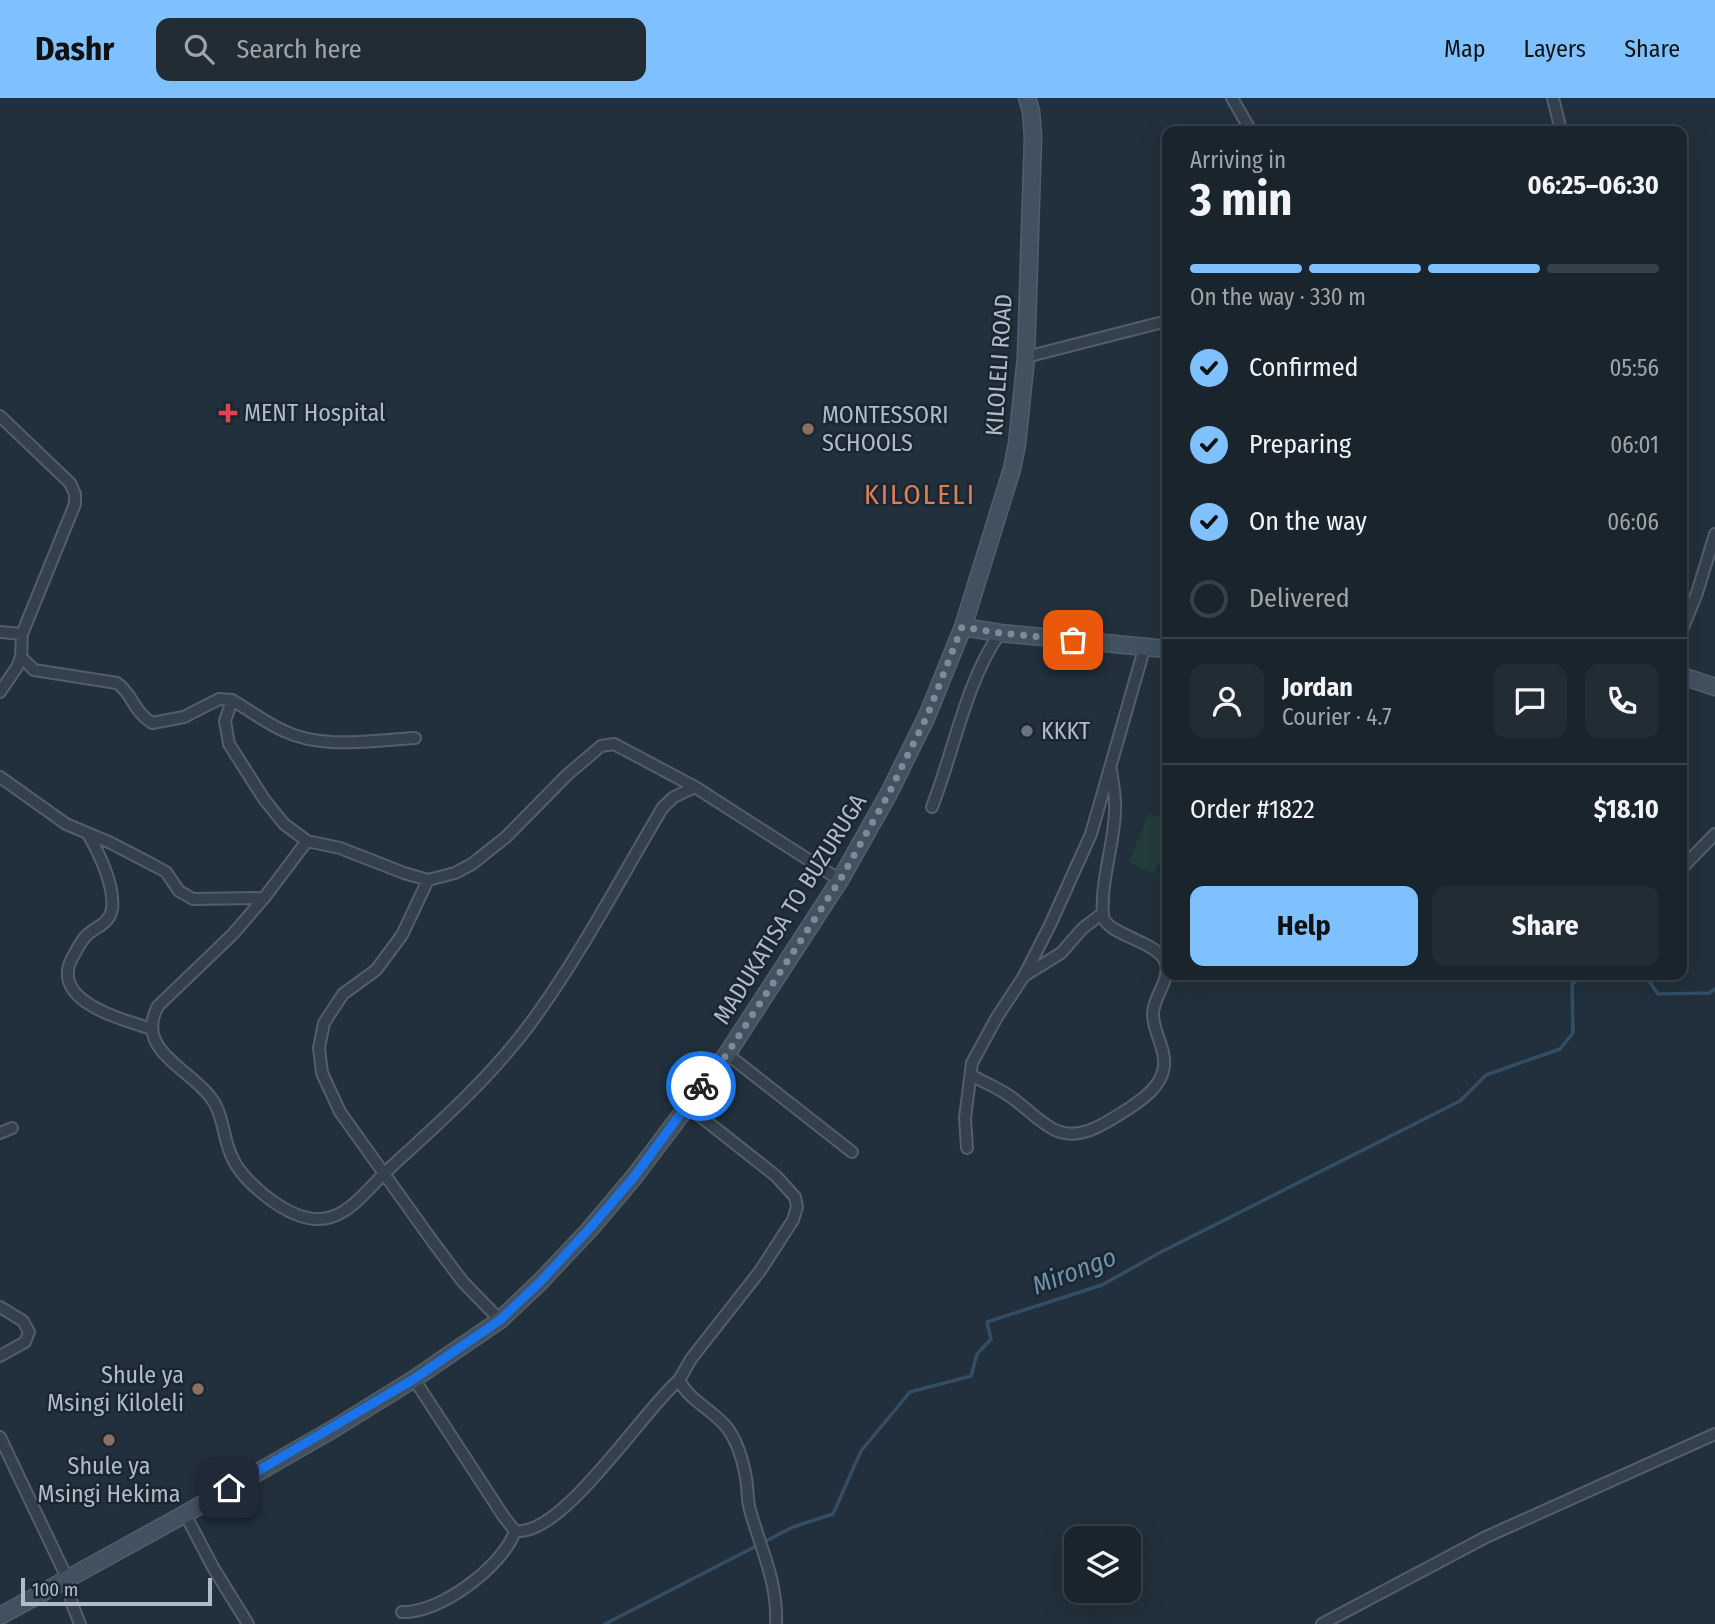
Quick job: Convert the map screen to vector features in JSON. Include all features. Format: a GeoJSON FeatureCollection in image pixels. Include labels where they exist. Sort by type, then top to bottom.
{"type":"FeatureCollection","features":[{"type":"Feature","properties":{"kind":"main road","name":"KILOLELI ROAD"},"geometry":{"type":"LineString","coordinates":[[962,627],[1013,469],[1023,395],[1032,137],[1031,111],[1027,98]]}},
{"type":"Feature","properties":{"kind":"main road"},"geometry":{"type":"LineString","coordinates":[[962,627],[1162,648]]}},
{"type":"Feature","properties":{"kind":"main road","name":"MADUKATISA TO BUZURUGA"},"geometry":{"type":"LineString","coordinates":[[0,1616],[185,1514],[414,1379],[500,1320],[541,1281],[634,1177],[727,1054],[840,880],[888,795],[927,716],[962,627]]}},
{"type":"Feature","properties":{"kind":"main road"},"geometry":{"type":"LineString","coordinates":[[1687,678],[1715,687]]}},
{"type":"Feature","properties":{"kind":"street"},"geometry":{"type":"LineString","coordinates":[[1231,98],[1248,126]]}},
{"type":"Feature","properties":{"kind":"street"},"geometry":{"type":"LineString","coordinates":[[1553,98],[1560,126]]}},
{"type":"Feature","properties":{"kind":"street"},"geometry":{"type":"LineString","coordinates":[[1026,356],[1162,322]]}},
{"type":"Feature","properties":{"kind":"street"},"geometry":{"type":"LineString","coordinates":[[0,416],[70,483],[75,494],[75,504],[22,634],[21,657],[0,692]]}},
{"type":"Feature","properties":{"kind":"street"},"geometry":{"type":"LineString","coordinates":[[1687,618],[1715,534]]}},
{"type":"Feature","properties":{"kind":"street"},"geometry":{"type":"LineString","coordinates":[[0,632],[22,634]]}},
{"type":"Feature","properties":{"kind":"street"},"geometry":{"type":"LineString","coordinates":[[932,807],[971,689],[987,652],[1000,633]]}},
{"type":"Feature","properties":{"kind":"street"},"geometry":{"type":"LineString","coordinates":[[967,1148],[965,1118],[972,1063],[1051,925],[1091,834],[1145,646]]}},
{"type":"Feature","properties":{"kind":"street"},"geometry":{"type":"LineString","coordinates":[[21,657],[34,670],[117,683],[137,712],[152,723],[184,717],[219,699],[232,700],[285,732],[306,738],[351,742],[415,738]]}},
{"type":"Feature","properties":{"kind":"street"},"geometry":{"type":"LineString","coordinates":[[232,700],[225,721],[229,744],[264,799],[284,824],[307,841],[341,848],[404,873],[428,880],[454,873],[472,864],[506,837],[567,775],[601,746],[614,744],[695,787],[840,880]]}},
{"type":"Feature","properties":{"kind":"street"},"geometry":{"type":"LineString","coordinates":[[1111,770],[1115,813],[1105,867],[1103,914],[1106,922],[1162,956]]}},
{"type":"Feature","properties":{"kind":"street"},"geometry":{"type":"LineString","coordinates":[[0,777],[66,824],[121,848],[166,872],[185,897],[264,898]]}},
{"type":"Feature","properties":{"kind":"street"},"geometry":{"type":"LineString","coordinates":[[307,841],[233,934],[158,1006],[152,1017],[152,1029],[156,1044],[179,1068],[198,1082],[216,1104],[230,1154],[238,1169],[268,1197],[292,1212],[318,1219],[349,1209],[384,1173],[466,1099],[530,1024],[663,807],[674,797],[695,787]]}},
{"type":"Feature","properties":{"kind":"street"},"geometry":{"type":"LineString","coordinates":[[88,834],[98,851],[107,877],[112,910],[109,919],[85,936],[71,959],[67,974],[71,987],[84,1001],[101,1012],[152,1029]]}},
{"type":"Feature","properties":{"kind":"street"},"geometry":{"type":"LineString","coordinates":[[1687,863],[1715,834]]}},
{"type":"Feature","properties":{"kind":"street"},"geometry":{"type":"LineString","coordinates":[[428,880],[402,935],[376,970],[343,994],[324,1023],[319,1048],[322,1073],[341,1112],[384,1173],[463,1282],[500,1320]]}},
{"type":"Feature","properties":{"kind":"street"},"geometry":{"type":"LineString","coordinates":[[1024,976],[1061,953],[1083,928],[1103,914]]}},
{"type":"Feature","properties":{"kind":"street"},"geometry":{"type":"LineString","coordinates":[[971,1075],[1007,1094],[1053,1130],[1069,1133],[1097,1128],[1145,1098],[1164,1071],[1165,1062],[1153,1010],[1163,980]]}},
{"type":"Feature","properties":{"kind":"street"},"geometry":{"type":"LineString","coordinates":[[727,1054],[852,1152]]}},
{"type":"Feature","properties":{"kind":"street"},"geometry":{"type":"LineString","coordinates":[[515,1531],[536,1529],[610,1462],[679,1380],[691,1359],[760,1271],[793,1220],[797,1207],[795,1197],[776,1176],[686,1105]]}},
{"type":"Feature","properties":{"kind":"street"},"geometry":{"type":"LineString","coordinates":[[0,1133],[12,1128]]}},
{"type":"Feature","properties":{"kind":"street"},"geometry":{"type":"LineString","coordinates":[[0,1307],[23,1321],[29,1336],[25,1342],[0,1356]]}},
{"type":"Feature","properties":{"kind":"street"},"geometry":{"type":"LineString","coordinates":[[414,1379],[515,1531]]}},
{"type":"Feature","properties":{"kind":"street"},"geometry":{"type":"LineString","coordinates":[[679,1380],[689,1395],[726,1427],[739,1448],[749,1507],[766,1554],[776,1602],[776,1624]]}},
{"type":"Feature","properties":{"kind":"street"},"geometry":{"type":"LineString","coordinates":[[1322,1624],[1486,1537],[1715,1434]]}},
{"type":"Feature","properties":{"kind":"street"},"geometry":{"type":"LineString","coordinates":[[0,1437],[68,1580],[72,1604],[80,1624]]}},
{"type":"Feature","properties":{"kind":"street"},"geometry":{"type":"LineString","coordinates":[[185,1514],[214,1569],[248,1624]]}},
{"type":"Feature","properties":{"kind":"street"},"geometry":{"type":"LineString","coordinates":[[402,1612],[434,1606],[458,1592],[501,1555],[515,1531]]}},
{"type":"Feature","properties":{"kind":"green space"},"geometry":{"type":"Polygon","coordinates":[[[1149,813],[1162,818],[1162,855],[1154,874],[1129,862],[1149,813]]]}},
{"type":"Feature","properties":{"kind":"waterway","name":"Mirongo"},"geometry":{"type":"LineString","coordinates":[[605,1624],[793,1527],[833,1514],[861,1451],[910,1392],[971,1376],[977,1354],[991,1339],[987,1322],[1102,1285],[1161,1252],[1460,1101],[1486,1075],[1560,1049],[1573,1033],[1572,984],[1578,980]]}},
{"type":"Feature","properties":{"kind":"waterway","name":"Mirongo"},"geometry":{"type":"LineString","coordinates":[[1648,980],[1658,994],[1709,993],[1715,989]]}},
{"type":"Feature","properties":{"kind":"way so far"},"geometry":{"type":"LineString","coordinates":[[701,1086],[727,1054],[840,880],[888,795],[927,716],[962,627],[1073,640]]}},
{"type":"Feature","properties":{"kind":"place","name":"MENT Hospital"},"geometry":{"type":"Point","coordinates":[228,413]}},
{"type":"Feature","properties":{"kind":"place","name":"MONTESSORI SCHOOLS"},"geometry":{"type":"Point","coordinates":[808,429]}},
{"type":"Feature","properties":{"kind":"place","name":"KKKT"},"geometry":{"type":"Point","coordinates":[1027,731]}},
{"type":"Feature","properties":{"kind":"place","name":"Shule ya Msingi Kiloleli"},"geometry":{"type":"Point","coordinates":[198,1389]}},
{"type":"Feature","properties":{"kind":"place","name":"Shule ya Msingi Hekima"},"geometry":{"type":"Point","coordinates":[109,1440]}},
{"type":"Feature","properties":{"kind":"district","name":"KILOLELI"},"geometry":{"type":"Point","coordinates":[920,494]}},
{"type":"Feature","properties":{"kind":"route"},"geometry":{"type":"LineString","coordinates":[[229,1488],[335,1428],[414,1379],[500,1320],[541,1281],[634,1177],[701,1086]]}}]}
